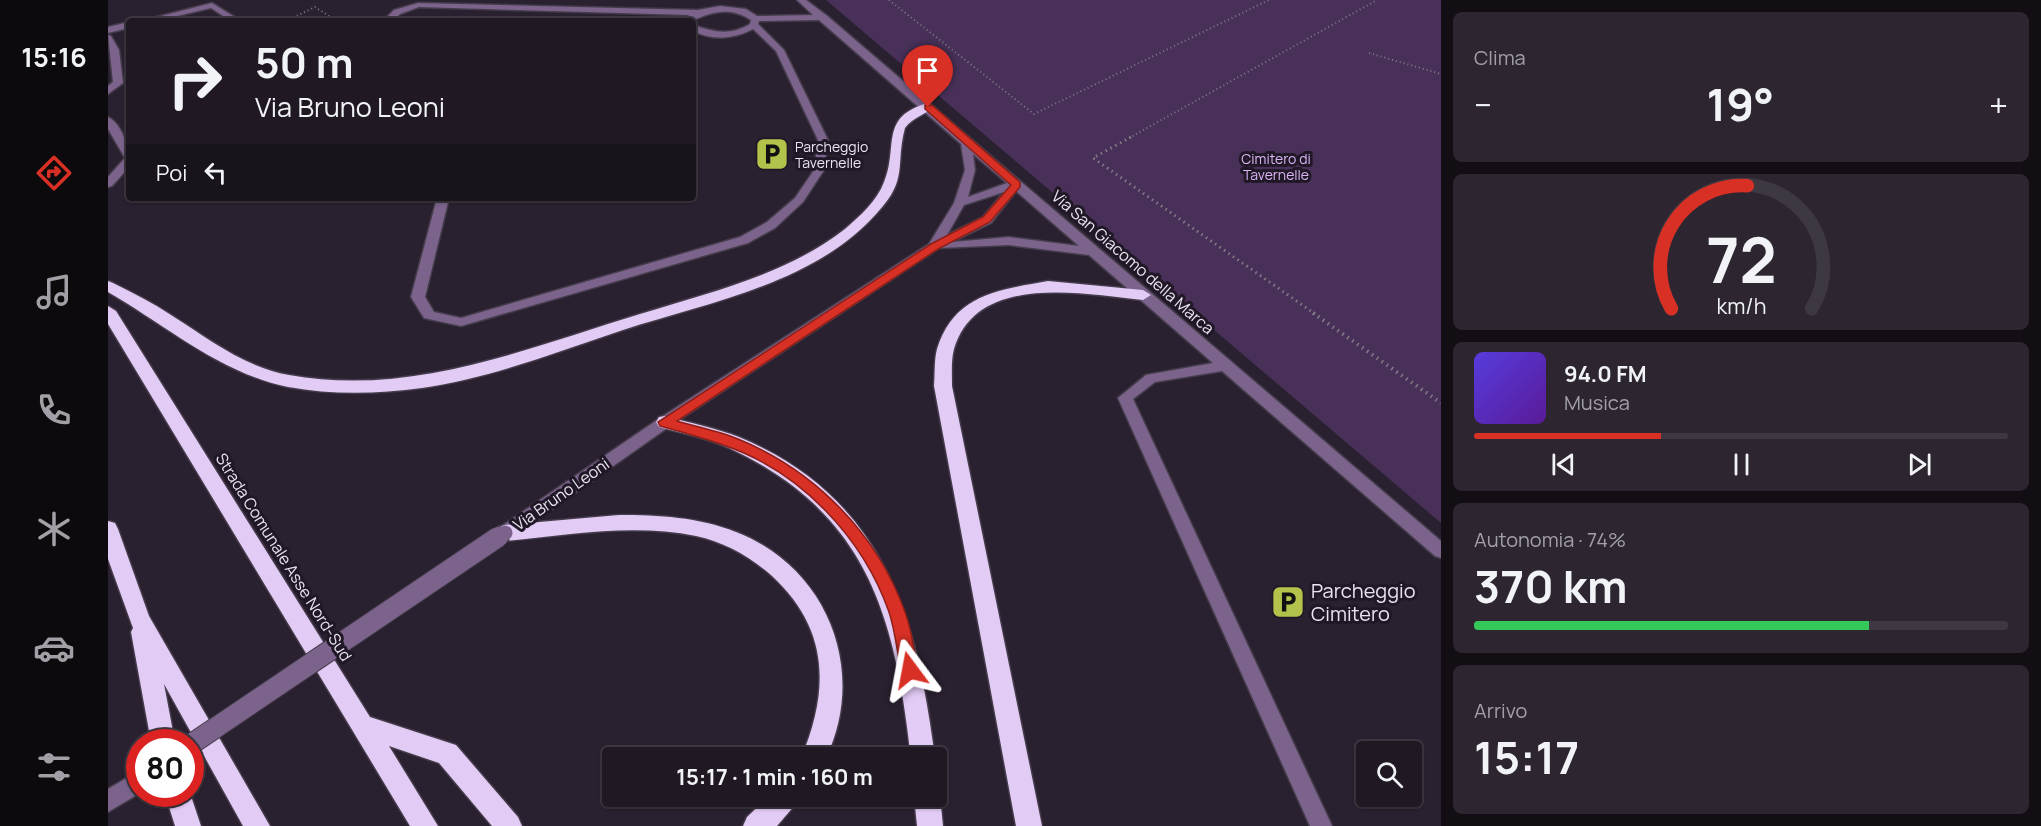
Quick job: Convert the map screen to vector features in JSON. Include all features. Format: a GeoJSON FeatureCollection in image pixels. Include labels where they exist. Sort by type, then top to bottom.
{"type":"FeatureCollection","features":[{"type":"Feature","properties":{"kind":"highway"},"geometry":{"type":"LineString","coordinates":[[108,286],[165,319],[200,345],[242,369],[289,382],[351,388],[412,385],[529,358],[721,293],[777,272],[830,246],[871,212],[892,181],[898,144],[898,127],[903,119],[928,107]]}},
{"type":"Feature","properties":{"kind":"highway"},"geometry":{"type":"LineString","coordinates":[[1029,826],[943,386],[945,350],[960,318],[994,296],[1048,286],[1143,295]]}},
{"type":"Feature","properties":{"kind":"highway","name":"Strada Comunale Asse Nord-Sud"},"geometry":{"type":"LineString","coordinates":[[108,311],[425,826]]}},
{"type":"Feature","properties":{"kind":"highway"},"geometry":{"type":"LineString","coordinates":[[665,422],[733,442],[766,459],[804,484],[844,522],[872,557],[897,613],[918,709],[922,747]]}},
{"type":"Feature","properties":{"kind":"highway"},"geometry":{"type":"LineString","coordinates":[[505,532],[652,522],[689,526],[722,535],[754,548],[783,570],[806,597],[824,628],[832,662],[832,701],[819,747]]}},
{"type":"Feature","properties":{"kind":"highway"},"geometry":{"type":"LineString","coordinates":[[108,529],[139,619],[160,729]]}},
{"type":"Feature","properties":{"kind":"highway"},"geometry":{"type":"LineString","coordinates":[[139,619],[257,826]]}},
{"type":"Feature","properties":{"kind":"highway"},"geometry":{"type":"LineString","coordinates":[[361,725],[447,754],[509,826]]}},
{"type":"Feature","properties":{"kind":"highway"},"geometry":{"type":"LineString","coordinates":[[182,807],[189,826]]}},
{"type":"Feature","properties":{"kind":"highway"},"geometry":{"type":"LineString","coordinates":[[756,826],[776,807]]}},
{"type":"Feature","properties":{"kind":"highway"},"geometry":{"type":"LineString","coordinates":[[928,807],[930,826]]}},
{"type":"Feature","properties":{"kind":"street","name":"Via San Giacomo della Marca"},"geometry":{"type":"LineString","coordinates":[[801,0],[1441,551]]}},
{"type":"Feature","properties":{"kind":"street"},"geometry":{"type":"LineString","coordinates":[[158,18],[212,5],[232,18]]}},
{"type":"Feature","properties":{"kind":"street"},"geometry":{"type":"LineString","coordinates":[[390,18],[397,12],[418,5],[698,13],[732,9],[743,11],[780,50],[823,140],[819,170],[799,200],[771,225],[744,240],[461,322],[429,315],[418,297],[442,201]]}},
{"type":"Feature","properties":{"kind":"street"},"geometry":{"type":"LineString","coordinates":[[693,18],[698,13]]}},
{"type":"Feature","properties":{"kind":"street"},"geometry":{"type":"LineString","coordinates":[[696,29],[721,35],[737,33],[754,22],[823,17]]}},
{"type":"Feature","properties":{"kind":"street"},"geometry":{"type":"LineString","coordinates":[[108,30],[126,26]]}},
{"type":"Feature","properties":{"kind":"street"},"geometry":{"type":"LineString","coordinates":[[108,38],[119,49],[118,83],[108,91]]}},
{"type":"Feature","properties":{"kind":"street"},"geometry":{"type":"LineString","coordinates":[[108,120],[126,153]]}},
{"type":"Feature","properties":{"kind":"street","name":"Via Bruno Leoni"},"geometry":{"type":"LineString","coordinates":[[934,246],[960,203],[970,170],[966,140]]}},
{"type":"Feature","properties":{"kind":"street"},"geometry":{"type":"LineString","coordinates":[[108,184],[126,162]]}},
{"type":"Feature","properties":{"kind":"street"},"geometry":{"type":"LineString","coordinates":[[960,203],[1016,184]]}},
{"type":"Feature","properties":{"kind":"street","name":"Via Bruno Leoni"},"geometry":{"type":"LineString","coordinates":[[204,736],[665,422],[934,246],[987,220],[1016,184]]}},
{"type":"Feature","properties":{"kind":"street"},"geometry":{"type":"LineString","coordinates":[[934,246],[1009,241],[1094,252]]}},
{"type":"Feature","properties":{"kind":"street"},"geometry":{"type":"LineString","coordinates":[[1224,366],[1151,378],[1125,398],[1320,826]]}},
{"type":"Feature","properties":{"kind":"street"},"geometry":{"type":"LineString","coordinates":[[108,801],[126,789]]}},
{"type":"Feature","properties":{"kind":"path"},"geometry":{"type":"LineString","coordinates":[[889,0],[1034,114],[1269,0]]}},
{"type":"Feature","properties":{"kind":"path"},"geometry":{"type":"LineString","coordinates":[[1377,0],[1093,158],[1441,403]]}},
{"type":"Feature","properties":{"kind":"path"},"geometry":{"type":"LineString","coordinates":[[291,18],[315,7],[332,18]]}},
{"type":"Feature","properties":{"kind":"path"},"geometry":{"type":"LineString","coordinates":[[1369,53],[1441,74]]}},
{"type":"Feature","properties":{"kind":"green space","name":"Cimitero di Tavernelle"},"geometry":{"type":"Polygon","coordinates":[[[826,0],[1441,0],[1441,523],[826,0]]]}},
{"type":"Feature","properties":{"kind":"place","name":"Parcheggio Tavernelle"},"geometry":{"type":"Point","coordinates":[772,154]}},
{"type":"Feature","properties":{"kind":"place","name":"Parcheggio Cimitero"},"geometry":{"type":"Point","coordinates":[1288,602]}},
{"type":"Feature","properties":{"kind":"route"},"geometry":{"type":"LineString","coordinates":[[910,670],[897,613],[872,557],[838,513],[804,484],[766,459],[733,442],[665,422],[934,246],[987,220],[1016,184],[928,107]]}}]}
